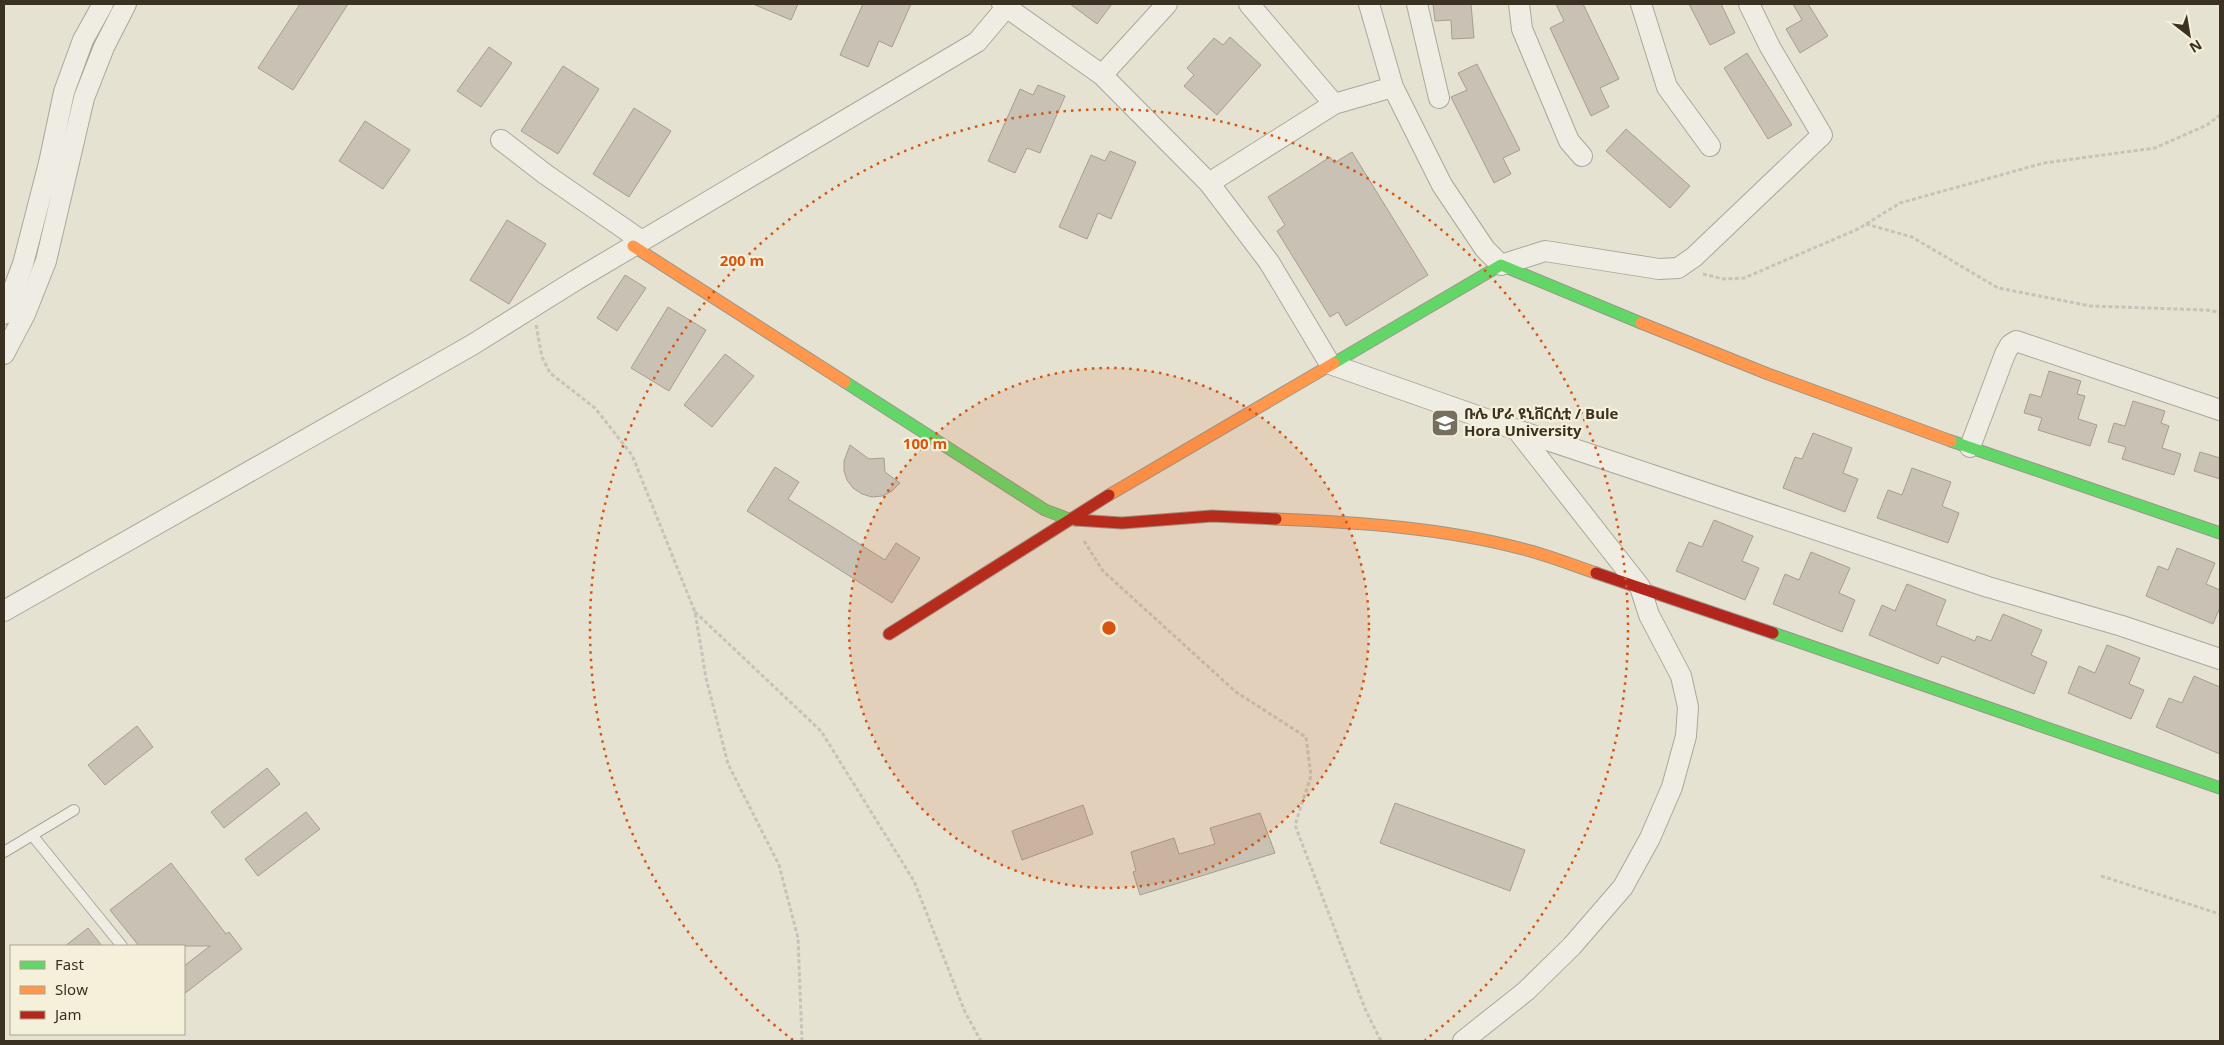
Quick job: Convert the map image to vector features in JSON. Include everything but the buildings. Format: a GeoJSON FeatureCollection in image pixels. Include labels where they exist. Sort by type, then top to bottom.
{"type":"FeatureCollection","features":[{"type":"Feature","properties":{"kind":"street"},"geometry":{"type":"LineString","coordinates":[[4,314],[23,264],[49,163],[64,92],[83,40],[103,4]]}},
{"type":"Feature","properties":{"kind":"street"},"geometry":{"type":"LineString","coordinates":[[4,354],[25,314],[46,261],[84,98],[104,47],[126,4]]}},
{"type":"Feature","properties":{"kind":"street"},"geometry":{"type":"LineString","coordinates":[[1102,75],[1167,4]]}},
{"type":"Feature","properties":{"kind":"street"},"geometry":{"type":"LineString","coordinates":[[1250,4],[1334,104]]}},
{"type":"Feature","properties":{"kind":"street"},"geometry":{"type":"LineString","coordinates":[[1369,4],[1393,86],[1442,186],[1485,250],[1501,265],[1761,372],[1970,447],[2220,533]]}},
{"type":"Feature","properties":{"kind":"street"},"geometry":{"type":"LineString","coordinates":[[1417,4],[1439,98]]}},
{"type":"Feature","properties":{"kind":"street"},"geometry":{"type":"LineString","coordinates":[[1519,4],[1522,29],[1569,142],[1582,156]]}},
{"type":"Feature","properties":{"kind":"street"},"geometry":{"type":"LineString","coordinates":[[1641,4],[1667,87],[1710,146]]}},
{"type":"Feature","properties":{"kind":"street"},"geometry":{"type":"LineString","coordinates":[[889,634],[1069,518],[1501,265],[1545,251],[1659,269],[1678,268],[1694,257],[1822,135],[1770,47],[1749,4]]}},
{"type":"Feature","properties":{"kind":"street"},"geometry":{"type":"LineString","coordinates":[[4,612],[472,345],[532,307],[977,42],[1006,5],[1102,75],[1209,183],[1269,262],[1330,364],[1517,430],[1988,587],[2122,626],[2220,659]]}},
{"type":"Feature","properties":{"kind":"street"},"geometry":{"type":"LineString","coordinates":[[1209,183],[1334,104],[1393,86]]}},
{"type":"Feature","properties":{"kind":"street"},"geometry":{"type":"LineString","coordinates":[[501,140],[637,244],[1045,510],[1069,518],[1122,523],[1212,516],[1334,521],[1443,533],[1523,549],[2220,788]]}},
{"type":"Feature","properties":{"kind":"street"},"geometry":{"type":"LineString","coordinates":[[1970,447],[2005,354],[2010,345],[2016,341],[2220,410]]}},
{"type":"Feature","properties":{"kind":"street"},"geometry":{"type":"LineString","coordinates":[[1463,1041],[1526,991],[1572,946],[1623,887],[1650,838],[1672,787],[1686,736],[1688,707],[1681,676],[1649,615],[1640,588],[1517,430]]}},
{"type":"Feature","properties":{"kind":"lane"},"geometry":{"type":"LineString","coordinates":[[4,852],[74,810]]}},
{"type":"Feature","properties":{"kind":"lane"},"geometry":{"type":"LineString","coordinates":[[32,835],[121,945]]}},
{"type":"Feature","properties":{"kind":"path"},"geometry":{"type":"LineString","coordinates":[[1678,268],[1723,279],[1744,278],[1866,224],[1900,203],[2044,162],[2156,148],[2207,125],[2220,115]]}},
{"type":"Feature","properties":{"kind":"path"},"geometry":{"type":"LineString","coordinates":[[1866,224],[1912,237],[1998,288],[2090,306],[2220,312]]}},
{"type":"Feature","properties":{"kind":"path"},"geometry":{"type":"LineString","coordinates":[[532,307],[542,357],[550,373],[595,408],[632,455],[695,612],[706,678],[728,764],[779,865],[798,938],[802,1041]]}},
{"type":"Feature","properties":{"kind":"path"},"geometry":{"type":"LineString","coordinates":[[1069,518],[1103,571],[1236,692],[1306,737],[1311,776],[1295,825],[1366,1011],[1381,1041]]}},
{"type":"Feature","properties":{"kind":"path"},"geometry":{"type":"LineString","coordinates":[[695,612],[821,731],[914,881],[964,1012],[981,1041]]}},
{"type":"Feature","properties":{"kind":"path"},"geometry":{"type":"LineString","coordinates":[[2100,876],[2220,914]]}},
{"type":"Feature","properties":{"kind":"traffic: fast"},"geometry":{"type":"LineString","coordinates":[[1334,363],[1501,265],[1641,323]]}},
{"type":"Feature","properties":{"kind":"traffic: fast"},"geometry":{"type":"LineString","coordinates":[[845,382],[1045,510],[1076,520]]}},
{"type":"Feature","properties":{"kind":"traffic: fast"},"geometry":{"type":"LineString","coordinates":[[1951,441],[2220,533]]}},
{"type":"Feature","properties":{"kind":"traffic: fast"},"geometry":{"type":"LineString","coordinates":[[1773,633],[2220,788]]}},
{"type":"Feature","properties":{"kind":"traffic: slow"},"geometry":{"type":"LineString","coordinates":[[633,246],[845,382]]}},
{"type":"Feature","properties":{"kind":"traffic: slow"},"geometry":{"type":"LineString","coordinates":[[1641,323],[1768,374],[1951,441]]}},
{"type":"Feature","properties":{"kind":"traffic: slow"},"geometry":{"type":"LineString","coordinates":[[1109,495],[1334,363]]}},
{"type":"Feature","properties":{"kind":"traffic: slow"},"geometry":{"type":"LineString","coordinates":[[1276,519],[1369,524],[1462,536],[1532,551],[1596,573]]}},
{"type":"Feature","properties":{"kind":"traffic: jam"},"geometry":{"type":"LineString","coordinates":[[889,634],[1109,495]]}},
{"type":"Feature","properties":{"kind":"traffic: jam"},"geometry":{"type":"LineString","coordinates":[[1076,520],[1122,523],[1212,516],[1276,519]]}},
{"type":"Feature","properties":{"kind":"traffic: jam"},"geometry":{"type":"LineString","coordinates":[[1596,573],[1773,633]]}},
{"type":"Feature","properties":{"kind":"place","name":"ቡሌ ሆራ ዩኒቨርሲቲ / Bule Hora University"},"geometry":{"type":"Point","coordinates":[1445,423]}}]}
